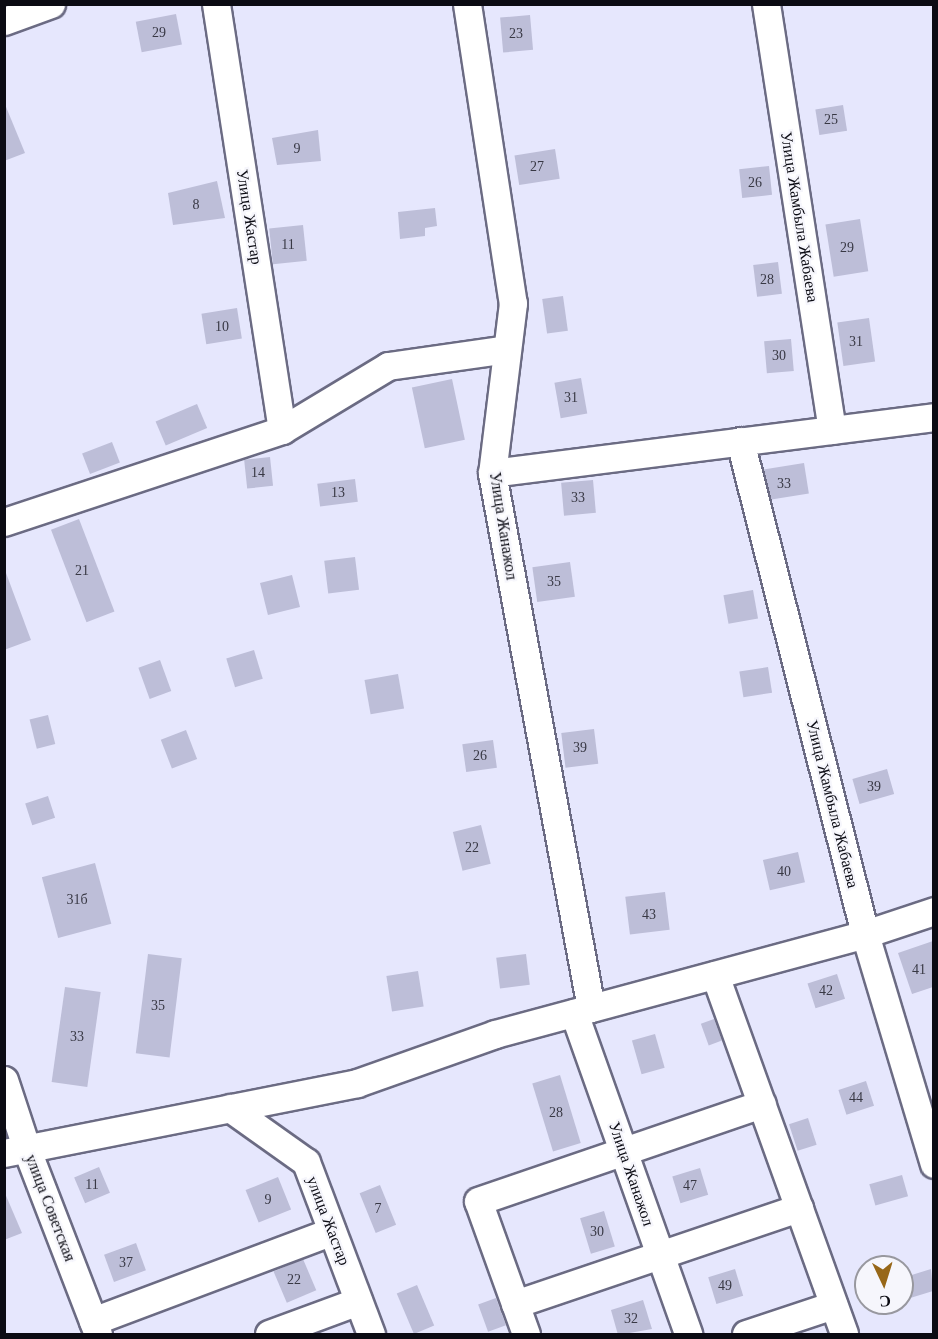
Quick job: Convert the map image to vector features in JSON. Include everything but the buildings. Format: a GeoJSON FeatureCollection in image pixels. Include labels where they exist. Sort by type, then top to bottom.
{"type":"FeatureCollection","features":[{"type":"Feature","properties":{"kind":"street"},"geometry":{"type":"LineString","coordinates":[[4,21],[51,4]]}},
{"type":"Feature","properties":{"kind":"street","name":"Улица Жастар"},"geometry":{"type":"LineString","coordinates":[[216,4],[282,430]]}},
{"type":"Feature","properties":{"kind":"street","name":"Улица Жанажол"},"geometry":{"type":"LineString","coordinates":[[467,4],[513,303],[492,473],[583,1011],[623,1152],[688,1335]]}},
{"type":"Feature","properties":{"kind":"street","name":"Улица Жамбыла Жабаева"},"geometry":{"type":"LineString","coordinates":[[766,4],[832,430]]}},
{"type":"Feature","properties":{"kind":"street"},"geometry":{"type":"LineString","coordinates":[[4,522],[282,430],[388,366],[507,349]]}},
{"type":"Feature","properties":{"kind":"street"},"geometry":{"type":"LineString","coordinates":[[492,473],[933,417]]}},
{"type":"Feature","properties":{"kind":"street","name":"Улица Жамбыла Жабаева"},"geometry":{"type":"LineString","coordinates":[[740,441],[865,934],[933,1164]]}},
{"type":"Feature","properties":{"kind":"street"},"geometry":{"type":"LineString","coordinates":[[16,1151],[357,1083],[495,1034],[865,934],[933,911]]}},
{"type":"Feature","properties":{"kind":"street"},"geometry":{"type":"LineString","coordinates":[[715,975],[844,1335]]}},
{"type":"Feature","properties":{"kind":"street","name":"улица Советская"},"geometry":{"type":"LineString","coordinates":[[4,1080],[16,1151],[96,1328]]}},
{"type":"Feature","properties":{"kind":"street"},"geometry":{"type":"LineString","coordinates":[[526,1335],[478,1201],[762,1104]]}},
{"type":"Feature","properties":{"kind":"street","name":"улица Жастар"},"geometry":{"type":"LineString","coordinates":[[230,1108],[306,1162],[371,1335]]}},
{"type":"Feature","properties":{"kind":"street"},"geometry":{"type":"LineString","coordinates":[[515,1304],[799,1208]]}},
{"type":"Feature","properties":{"kind":"street"},"geometry":{"type":"LineString","coordinates":[[96,1328],[332,1231]]}},
{"type":"Feature","properties":{"kind":"street"},"geometry":{"type":"LineString","coordinates":[[269,1335],[358,1301]]}},
{"type":"Feature","properties":{"kind":"street"},"geometry":{"type":"LineString","coordinates":[[746,1335],[833,1305]]}}]}
